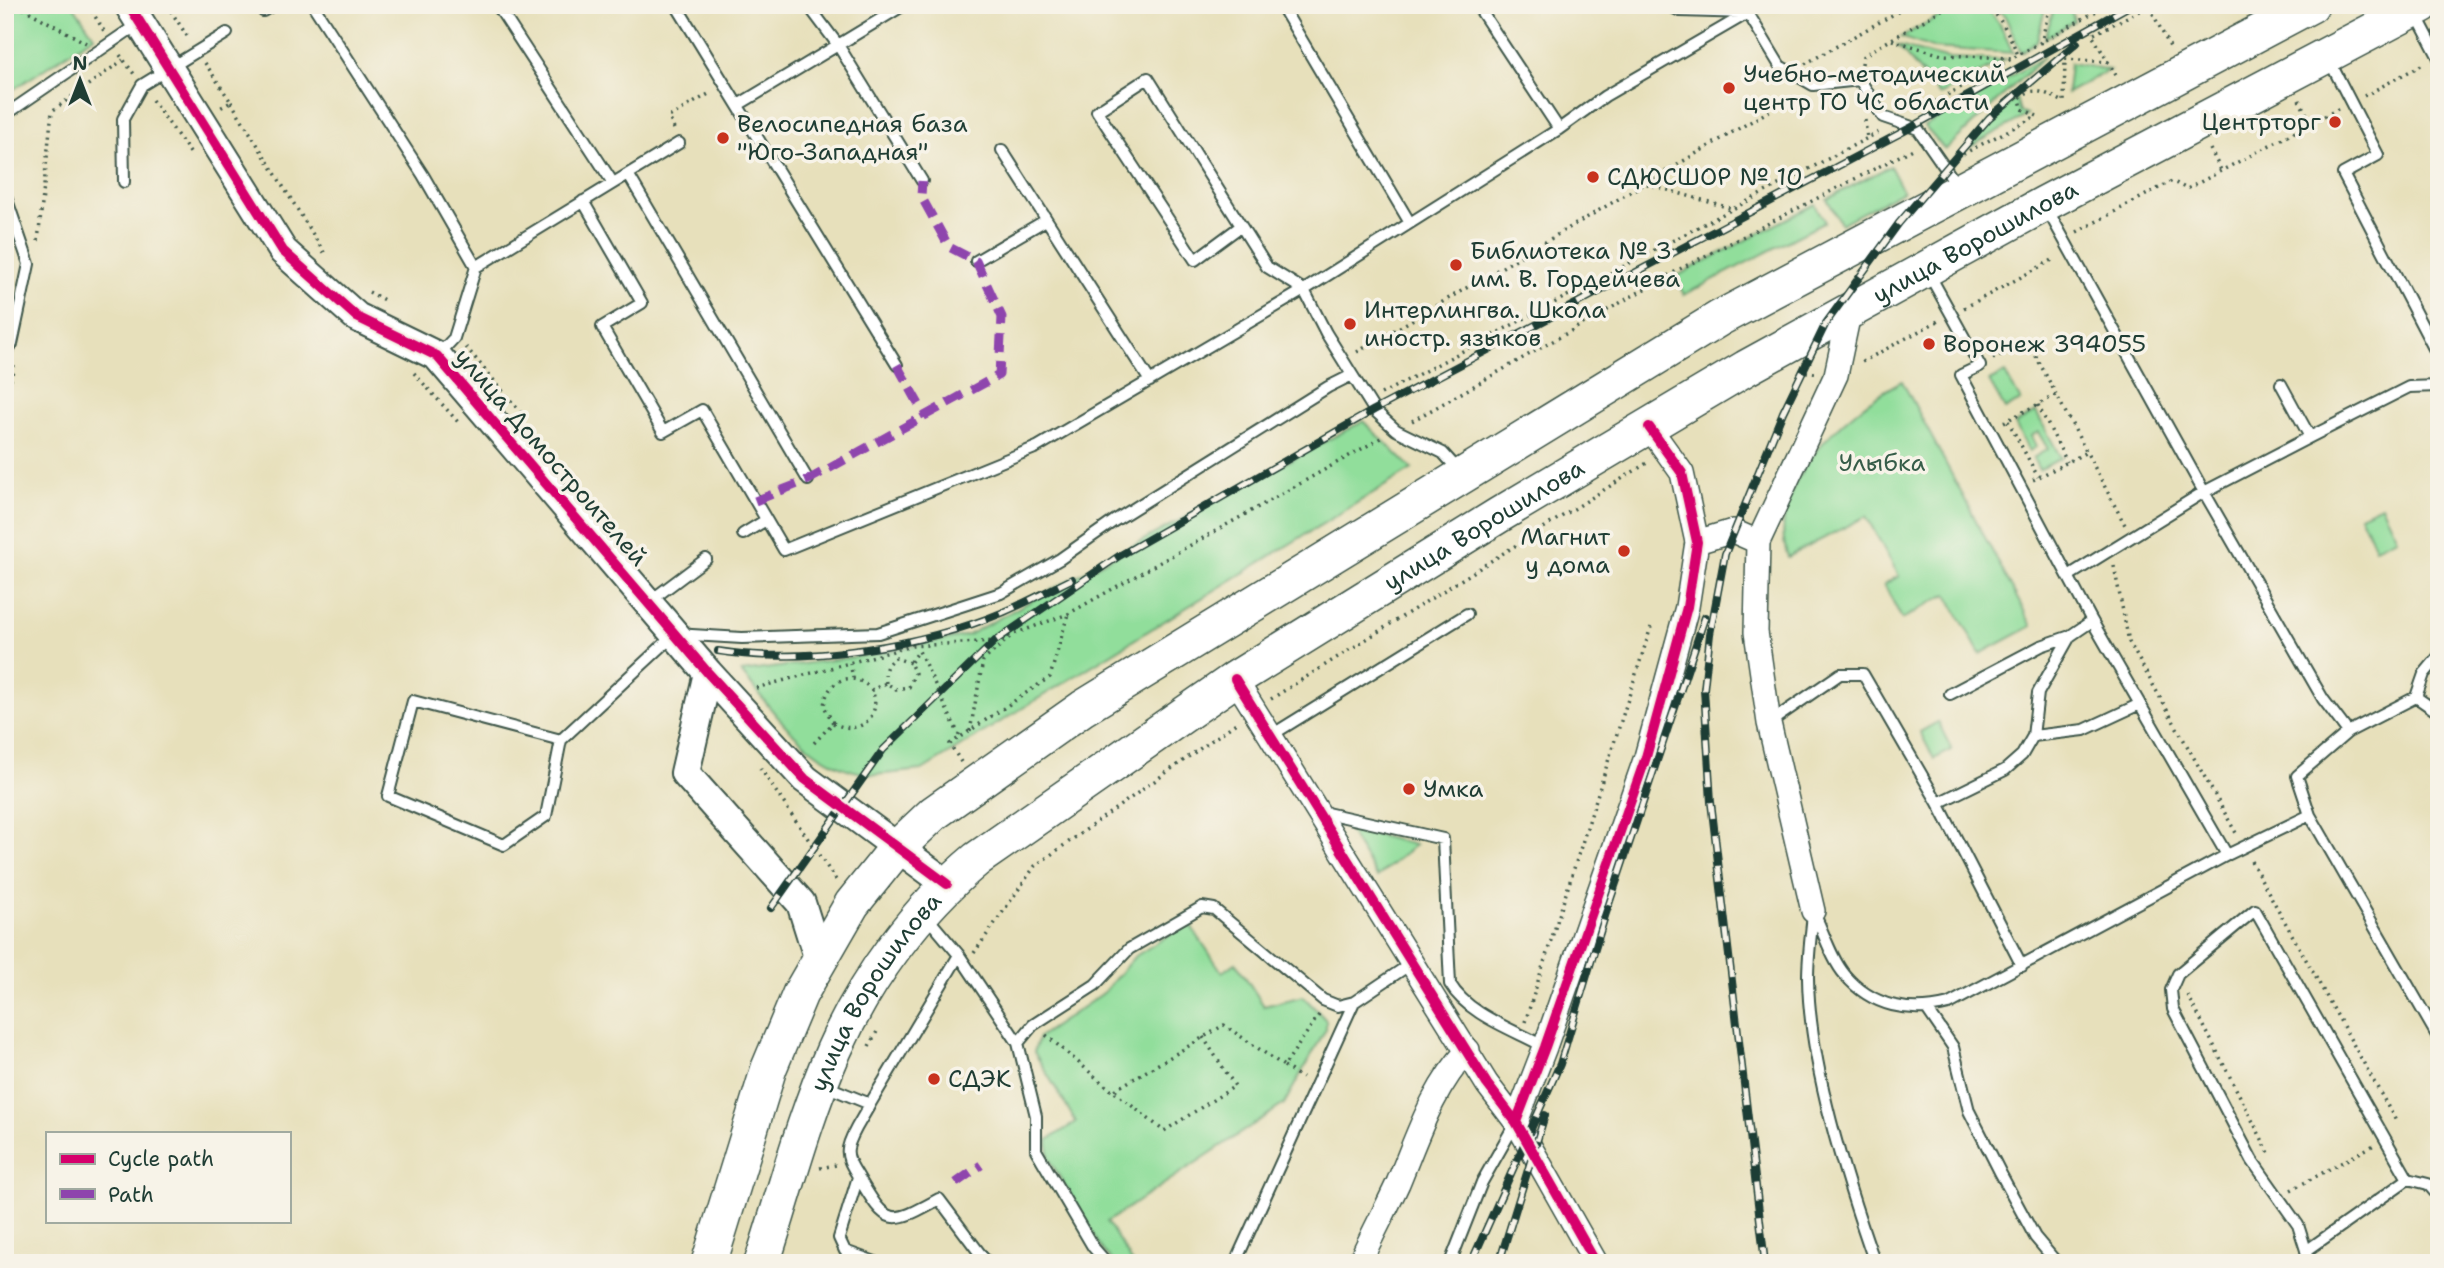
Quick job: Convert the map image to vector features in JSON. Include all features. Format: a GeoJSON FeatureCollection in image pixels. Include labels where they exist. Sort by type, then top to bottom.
{"type":"FeatureCollection","features":[{"type":"Feature","properties":{"kind":"main road"},"geometry":{"type":"LineString","coordinates":[[709,1263],[769,1068],[818,957],[852,904],[897,848],[934,813],[974,782],[1083,708],[1461,474],[1720,318],[2311,5]]}},
{"type":"Feature","properties":{"kind":"main road","name":"улица Ворошилова"},"geometry":{"type":"LineString","coordinates":[[762,1263],[832,1088],[835,1047],[867,991],[902,936],[947,884],[1012,833],[1234,679],[1477,528],[1657,439],[1850,309],[2418,7]]}},
{"type":"Feature","properties":{"kind":"street","name":"улица Домостроителей"},"geometry":{"type":"LineString","coordinates":[[135,14],[283,251],[357,317],[446,347],[648,603],[805,779],[947,884]]}},
{"type":"Feature","properties":{"kind":"street"},"geometry":{"type":"LineString","coordinates":[[1813,911],[1769,723],[1756,632],[1758,542],[1836,375],[1850,309]]}},
{"type":"Feature","properties":{"kind":"street"},"geometry":{"type":"LineString","coordinates":[[1516,1122],[1545,1047],[1646,757],[1687,607],[1696,542],[1682,473],[1657,439]]}},
{"type":"Feature","properties":{"kind":"street"},"geometry":{"type":"LineString","coordinates":[[1696,542],[1733,531],[1758,542]]}},
{"type":"Feature","properties":{"kind":"street"},"geometry":{"type":"LineString","coordinates":[[708,673],[685,773],[801,903],[818,957]]}},
{"type":"Feature","properties":{"kind":"street"},"geometry":{"type":"LineString","coordinates":[[1234,679],[1487,1084],[1516,1122],[1589,1258]]}},
{"type":"Feature","properties":{"kind":"street"},"geometry":{"type":"LineString","coordinates":[[1363,1263],[1363,1255],[1397,1185],[1432,1100],[1448,1072],[1468,1051]]}},
{"type":"Feature","properties":{"kind":"lane"},"geometry":{"type":"LineString","coordinates":[[313,5],[423,175],[476,267]]}},
{"type":"Feature","properties":{"kind":"lane"},"geometry":{"type":"LineString","coordinates":[[497,5],[613,183]]}},
{"type":"Feature","properties":{"kind":"lane"},"geometry":{"type":"LineString","coordinates":[[676,5],[897,365]]}},
{"type":"Feature","properties":{"kind":"lane"},"geometry":{"type":"LineString","coordinates":[[808,5],[838,45],[922,181]]}},
{"type":"Feature","properties":{"kind":"lane"},"geometry":{"type":"LineString","coordinates":[[738,105],[904,5]]}},
{"type":"Feature","properties":{"kind":"lane"},"geometry":{"type":"LineString","coordinates":[[1281,5],[1410,223]]}},
{"type":"Feature","properties":{"kind":"lane"},"geometry":{"type":"LineString","coordinates":[[1477,5],[1559,129]]}},
{"type":"Feature","properties":{"kind":"lane"},"geometry":{"type":"LineString","coordinates":[[1668,5],[1680,10],[1748,13]]}},
{"type":"Feature","properties":{"kind":"lane"},"geometry":{"type":"LineString","coordinates":[[583,201],[642,303],[602,327],[663,432],[702,410],[784,550],[1037,447],[1304,290],[1559,129],[1605,96],[1760,5]]}},
{"type":"Feature","properties":{"kind":"lane"},"geometry":{"type":"LineString","coordinates":[[2418,7],[2438,57]]}},
{"type":"Feature","properties":{"kind":"lane"},"geometry":{"type":"LineString","coordinates":[[1748,13],[1780,66],[1813,86],[1860,80],[1883,117],[1918,129],[1960,190]]}},
{"type":"Feature","properties":{"kind":"lane"},"geometry":{"type":"LineString","coordinates":[[5,114],[112,42],[135,14]]}},
{"type":"Feature","properties":{"kind":"lane"},"geometry":{"type":"LineString","coordinates":[[124,182],[123,119],[142,86],[227,33]]}},
{"type":"Feature","properties":{"kind":"lane"},"geometry":{"type":"LineString","coordinates":[[2326,55],[2378,155],[2343,174],[2439,358]]}},
{"type":"Feature","properties":{"kind":"lane"},"geometry":{"type":"LineString","coordinates":[[1241,226],[1195,260],[1097,111],[1148,78],[1267,267],[1304,290],[1368,401],[1396,430],[1443,453],[1461,474]]}},
{"type":"Feature","properties":{"kind":"lane"},"geometry":{"type":"LineString","coordinates":[[446,347],[476,267],[679,143]]}},
{"type":"Feature","properties":{"kind":"lane"},"geometry":{"type":"LineString","coordinates":[[1002,150],[1150,381]]}},
{"type":"Feature","properties":{"kind":"lane"},"geometry":{"type":"LineString","coordinates":[[628,174],[808,480]]}},
{"type":"Feature","properties":{"kind":"lane"},"geometry":{"type":"LineString","coordinates":[[5,194],[29,264],[10,355]]}},
{"type":"Feature","properties":{"kind":"lane"},"geometry":{"type":"LineString","coordinates":[[2044,204],[2068,251],[2323,699],[2348,732]]}},
{"type":"Feature","properties":{"kind":"lane"},"geometry":{"type":"LineString","coordinates":[[976,261],[1046,220]]}},
{"type":"Feature","properties":{"kind":"lane"},"geometry":{"type":"LineString","coordinates":[[1926,268],[1980,366],[1962,375],[1990,430],[2070,575],[2092,621],[2227,855]]}},
{"type":"Feature","properties":{"kind":"lane"},"geometry":{"type":"LineString","coordinates":[[561,740],[413,701],[387,796],[504,845],[546,816],[561,740],[675,634],[741,638],[878,633],[1001,593],[1060,559],[1114,521],[1328,387],[1352,375]]}},
{"type":"Feature","properties":{"kind":"lane"},"geometry":{"type":"LineString","coordinates":[[2281,384],[2311,437]]}},
{"type":"Feature","properties":{"kind":"lane"},"geometry":{"type":"LineString","coordinates":[[2070,575],[2204,492],[2311,437],[2409,387],[2439,386]]}},
{"type":"Feature","properties":{"kind":"lane"},"geometry":{"type":"LineString","coordinates":[[743,534],[766,520]]}},
{"type":"Feature","properties":{"kind":"lane"},"geometry":{"type":"LineString","coordinates":[[648,603],[706,559]]}},
{"type":"Feature","properties":{"kind":"lane"},"geometry":{"type":"LineString","coordinates":[[1270,736],[1467,614]]}},
{"type":"Feature","properties":{"kind":"lane"},"geometry":{"type":"LineString","coordinates":[[1950,694],[2041,646],[2070,636],[2092,621]]}},
{"type":"Feature","properties":{"kind":"lane"},"geometry":{"type":"LineString","coordinates":[[1938,803],[2005,770],[2022,755],[2033,736],[2038,694],[2070,636]]}},
{"type":"Feature","properties":{"kind":"lane"},"geometry":{"type":"LineString","coordinates":[[2439,656],[2424,674],[2416,697],[2348,732],[2297,776],[2311,815],[2439,1039]]}},
{"type":"Feature","properties":{"kind":"lane"},"geometry":{"type":"LineString","coordinates":[[1769,723],[1840,674],[1863,674],[1938,803],[2022,966]]}},
{"type":"Feature","properties":{"kind":"lane"},"geometry":{"type":"LineString","coordinates":[[2416,697],[2439,713]]}},
{"type":"Feature","properties":{"kind":"lane"},"geometry":{"type":"LineString","coordinates":[[2033,736],[2084,730],[2140,704]]}},
{"type":"Feature","properties":{"kind":"lane"},"geometry":{"type":"LineString","coordinates":[[1315,810],[1443,839],[1450,984],[1457,996],[1545,1047]]}},
{"type":"Feature","properties":{"kind":"lane"},"geometry":{"type":"LineString","coordinates":[[1813,911],[1844,974],[1878,1003],[1927,1009],[1949,1004],[2227,855],[2311,815]]}},
{"type":"Feature","properties":{"kind":"lane"},"geometry":{"type":"LineString","coordinates":[[1018,1043],[1033,1025],[1095,985],[1129,949],[1202,907],[1214,909],[1328,1002],[1338,1006],[1354,1002],[1413,962]]}},
{"type":"Feature","properties":{"kind":"lane"},"geometry":{"type":"LineString","coordinates":[[1813,911],[1808,976],[1815,1049],[1843,1159],[1875,1263]]}},
{"type":"Feature","properties":{"kind":"lane"},"geometry":{"type":"LineString","coordinates":[[2310,1263],[2298,1225],[2252,1160],[2173,1009],[2171,990],[2178,974],[2255,911],[2408,1179],[2428,1184],[2439,1197]]}},
{"type":"Feature","properties":{"kind":"lane"},"geometry":{"type":"LineString","coordinates":[[922,912],[959,955],[1018,1043],[1035,1116],[1035,1150],[1093,1247],[1107,1263]]}},
{"type":"Feature","properties":{"kind":"lane"},"geometry":{"type":"LineString","coordinates":[[959,955],[870,1104],[848,1150],[849,1161],[879,1211],[890,1217],[906,1217],[939,1199],[987,1263]]}},
{"type":"Feature","properties":{"kind":"lane"},"geometry":{"type":"LineString","coordinates":[[1235,1263],[1354,1002]]}},
{"type":"Feature","properties":{"kind":"lane"},"geometry":{"type":"LineString","coordinates":[[1927,1009],[1953,1047],[1969,1111],[2001,1174],[2035,1237],[2057,1263]]}},
{"type":"Feature","properties":{"kind":"lane"},"geometry":{"type":"LineString","coordinates":[[832,1088],[870,1104]]}},
{"type":"Feature","properties":{"kind":"lane"},"geometry":{"type":"LineString","coordinates":[[1450,1263],[1482,1182],[1516,1122]]}},
{"type":"Feature","properties":{"kind":"lane"},"geometry":{"type":"LineString","coordinates":[[858,1177],[838,1238],[845,1251],[878,1263]]}},
{"type":"Feature","properties":{"kind":"lane"},"geometry":{"type":"LineString","coordinates":[[2306,1251],[2408,1179]]}},
{"type":"Feature","properties":{"kind":"path"},"geometry":{"type":"LineString","coordinates":[[17,5],[100,51]]}},
{"type":"Feature","properties":{"kind":"path"},"geometry":{"type":"LineString","coordinates":[[88,5],[123,60],[199,165]]}},
{"type":"Feature","properties":{"kind":"path"},"geometry":{"type":"LineString","coordinates":[[1791,72],[1910,5]]}},
{"type":"Feature","properties":{"kind":"path"},"geometry":{"type":"LineString","coordinates":[[1863,56],[1950,5]]}},
{"type":"Feature","properties":{"kind":"path"},"geometry":{"type":"LineString","coordinates":[[1986,5],[2009,34],[2016,58]]}},
{"type":"Feature","properties":{"kind":"path"},"geometry":{"type":"LineString","coordinates":[[2041,44],[2050,5]]}},
{"type":"Feature","properties":{"kind":"path"},"geometry":{"type":"LineString","coordinates":[[1368,401],[1899,122],[2107,5]]}},
{"type":"Feature","properties":{"kind":"path"},"geometry":{"type":"LineString","coordinates":[[2116,75],[2092,35],[2150,6],[2170,47]]}},
{"type":"Feature","properties":{"kind":"path"},"geometry":{"type":"LineString","coordinates":[[1891,39],[1942,55],[2016,58]]}},
{"type":"Feature","properties":{"kind":"path"},"geometry":{"type":"LineString","coordinates":[[1793,372],[1836,375],[2068,251],[2068,236],[2172,181],[2187,189],[2438,57]]}},
{"type":"Feature","properties":{"kind":"path"},"geometry":{"type":"LineString","coordinates":[[2037,116],[2022,109],[2019,105],[2020,98],[2026,92],[2035,90],[2064,102],[2066,59],[2109,62]]}},
{"type":"Feature","properties":{"kind":"path"},"geometry":{"type":"LineString","coordinates":[[38,243],[52,111],[123,60]]}},
{"type":"Feature","properties":{"kind":"path"},"geometry":{"type":"LineString","coordinates":[[679,143],[669,117],[726,84]]}},
{"type":"Feature","properties":{"kind":"path"},"geometry":{"type":"LineString","coordinates":[[1344,360],[1813,86]]}},
{"type":"Feature","properties":{"kind":"path"},"geometry":{"type":"LineString","coordinates":[[2296,95],[2312,124]]}},
{"type":"Feature","properties":{"kind":"path"},"geometry":{"type":"LineString","coordinates":[[230,102],[331,265]]}},
{"type":"Feature","properties":{"kind":"path"},"geometry":{"type":"LineString","coordinates":[[750,690],[912,646],[995,642],[1068,614],[1678,270],[1927,141]]}},
{"type":"Feature","properties":{"kind":"path"},"geometry":{"type":"LineString","coordinates":[[2206,143],[2222,172]]}},
{"type":"Feature","properties":{"kind":"path"},"geometry":{"type":"LineString","coordinates":[[1646,183],[1732,209]]}},
{"type":"Feature","properties":{"kind":"path"},"geometry":{"type":"LineString","coordinates":[[362,289],[385,301]]}},
{"type":"Feature","properties":{"kind":"path"},"geometry":{"type":"LineString","coordinates":[[1980,366],[2028,341],[2131,536]]}},
{"type":"Feature","properties":{"kind":"path"},"geometry":{"type":"LineString","coordinates":[[446,347],[471,351],[523,416]]}},
{"type":"Feature","properties":{"kind":"path"},"geometry":{"type":"LineString","coordinates":[[5,408],[10,355]]}},
{"type":"Feature","properties":{"kind":"path"},"geometry":{"type":"LineString","coordinates":[[405,363],[460,424]]}},
{"type":"Feature","properties":{"kind":"path"},"geometry":{"type":"LineString","coordinates":[[1990,430],[2057,395]]}},
{"type":"Feature","properties":{"kind":"path"},"geometry":{"type":"LineString","coordinates":[[2038,405],[2067,462]]}},
{"type":"Feature","properties":{"kind":"path"},"geometry":{"type":"LineString","coordinates":[[2008,421],[2038,477]]}},
{"type":"Feature","properties":{"kind":"path"},"geometry":{"type":"LineString","coordinates":[[966,965],[1035,866],[1254,710],[1657,439]]}},
{"type":"Feature","properties":{"kind":"path"},"geometry":{"type":"LineString","coordinates":[[2020,486],[2087,452]]}},
{"type":"Feature","properties":{"kind":"path"},"geometry":{"type":"LineString","coordinates":[[1521,1034],[1651,627]]}},
{"type":"Feature","properties":{"kind":"path"},"geometry":{"type":"LineString","coordinates":[[970,731],[983,661],[1013,635]]}},
{"type":"Feature","properties":{"kind":"path"},"geometry":{"type":"LineString","coordinates":[[910,663],[919,651],[937,695],[960,737]]}},
{"type":"Feature","properties":{"kind":"path"},"geometry":{"type":"LineString","coordinates":[[896,658],[910,663],[915,673],[909,687],[896,688],[886,683],[885,668],[889,661],[896,658]]}},
{"type":"Feature","properties":{"kind":"path"},"geometry":{"type":"LineString","coordinates":[[850,663],[853,679]]}},
{"type":"Feature","properties":{"kind":"path"},"geometry":{"type":"LineString","coordinates":[[853,679],[872,690],[876,708],[874,716],[867,723],[854,729],[833,723],[825,712],[827,692],[837,681],[853,679]]}},
{"type":"Feature","properties":{"kind":"path"},"geometry":{"type":"LineString","coordinates":[[872,690],[886,683]]}},
{"type":"Feature","properties":{"kind":"path"},"geometry":{"type":"LineString","coordinates":[[814,743],[833,723]]}},
{"type":"Feature","properties":{"kind":"path"},"geometry":{"type":"LineString","coordinates":[[756,762],[852,904]]}},
{"type":"Feature","properties":{"kind":"path"},"geometry":{"type":"LineString","coordinates":[[2178,974],[2270,1155]]}},
{"type":"Feature","properties":{"kind":"path"},"geometry":{"type":"LineString","coordinates":[[1284,1066],[1328,1002]]}},
{"type":"Feature","properties":{"kind":"path"},"geometry":{"type":"LineString","coordinates":[[832,1088],[881,1022]]}},
{"type":"Feature","properties":{"kind":"path"},"geometry":{"type":"LineString","coordinates":[[1033,1025],[1164,1131],[1234,1086],[1203,1037]]}},
{"type":"Feature","properties":{"kind":"path"},"geometry":{"type":"LineString","coordinates":[[1113,1091],[1224,1025],[1315,1086]]}},
{"type":"Feature","properties":{"kind":"path"},"geometry":{"type":"LineString","coordinates":[[2288,1192],[2379,1143]]}},
{"type":"Feature","properties":{"kind":"path"},"geometry":{"type":"LineString","coordinates":[[815,1170],[820,1157]]}},
{"type":"Feature","properties":{"kind":"green space"},"geometry":{"type":"Polygon","coordinates":[[[5,5],[73,5],[94,36],[5,95],[5,5]]]}},
{"type":"Feature","properties":{"kind":"green space"},"geometry":{"type":"Polygon","coordinates":[[[1960,5],[1982,8],[1989,12],[2000,25],[2013,53],[1932,48],[1901,37],[1960,5]]]}},
{"type":"Feature","properties":{"kind":"green space"},"geometry":{"type":"Polygon","coordinates":[[[1993,5],[2046,5],[2037,41],[2021,52],[2005,16],[1993,5]]]}},
{"type":"Feature","properties":{"kind":"green space"},"geometry":{"type":"Polygon","coordinates":[[[2055,5],[2070,5],[2074,21],[2045,38],[2055,5]]]}},
{"type":"Feature","properties":{"kind":"green space"},"geometry":{"type":"Polygon","coordinates":[[[1898,46],[1946,58],[2004,60],[1940,95],[1898,46]]]}},
{"type":"Feature","properties":{"kind":"green space"},"geometry":{"type":"Polygon","coordinates":[[[2044,57],[1945,150],[1924,126],[2044,57]]]}},
{"type":"Feature","properties":{"kind":"green space"},"geometry":{"type":"Polygon","coordinates":[[[2070,63],[2109,70],[2067,93],[2070,63]]]}},
{"type":"Feature","properties":{"kind":"green space"},"geometry":{"type":"Polygon","coordinates":[[[2016,98],[2020,112],[2027,115],[1965,150],[1990,121],[2016,98]]]}},
{"type":"Feature","properties":{"kind":"green space"},"geometry":{"type":"Polygon","coordinates":[[[1890,166],[1903,191],[1841,224],[1827,199],[1890,166]]]}},
{"type":"Feature","properties":{"kind":"green space"},"geometry":{"type":"Polygon","coordinates":[[[1815,204],[1825,222],[1684,295],[1675,277],[1815,204]]]}},
{"type":"Feature","properties":{"kind":"green space"},"geometry":{"type":"Polygon","coordinates":[[[2005,373],[2021,401],[2005,409],[1989,381],[2005,373]]]}},
{"type":"Feature","properties":{"kind":"green space","name":"Улыбка"},"geometry":{"type":"Polygon","coordinates":[[[1902,381],[2032,626],[1980,654],[1947,594],[1902,619],[1884,584],[1899,576],[1866,516],[1788,557],[1783,530],[1787,504],[1798,478],[1834,431],[1879,394],[1902,381]]]}},
{"type":"Feature","properties":{"kind":"green space"},"geometry":{"type":"Polygon","coordinates":[[[2036,412],[2061,458],[2039,470],[2033,458],[2048,449],[2038,432],[2031,436],[2036,447],[2029,451],[2015,424],[2036,412]]]}},
{"type":"Feature","properties":{"kind":"green space"},"geometry":{"type":"Polygon","coordinates":[[[1363,421],[1412,469],[922,770],[868,774],[828,761],[781,721],[741,672],[870,655],[968,635],[1363,421]]]}},
{"type":"Feature","properties":{"kind":"green space"},"geometry":{"type":"Polygon","coordinates":[[[2381,505],[2397,538],[2375,548],[2360,515],[2381,505]]]}},
{"type":"Feature","properties":{"kind":"green space"},"geometry":{"type":"Polygon","coordinates":[[[1938,722],[1952,750],[1934,759],[1920,732],[1938,722]]]}},
{"type":"Feature","properties":{"kind":"green space"},"geometry":{"type":"Polygon","coordinates":[[[1346,827],[1415,845],[1377,877],[1346,827]]]}},
{"type":"Feature","properties":{"kind":"green space"},"geometry":{"type":"Polygon","coordinates":[[[1183,926],[1191,926],[1222,972],[1236,963],[1264,1006],[1303,996],[1326,1020],[1326,1029],[1284,1104],[1107,1222],[1133,1263],[1115,1263],[1103,1251],[1049,1159],[1048,1140],[1076,1122],[1034,1052],[1039,1037],[1102,994],[1134,957],[1183,926]]]}},
{"type":"Feature","properties":{"kind":"railway"},"geometry":{"type":"LineString","coordinates":[[771,908],[883,750],[995,641],[1119,556],[1374,410],[1912,127],[2131,5]]}},
{"type":"Feature","properties":{"kind":"railway"},"geometry":{"type":"LineString","coordinates":[[1765,1263],[1711,802],[1704,689],[1710,634],[1725,554],[1783,412],[1826,323],[1899,223],[1989,118],[2077,43]]}},
{"type":"Feature","properties":{"kind":"railway"},"geometry":{"type":"LineString","coordinates":[[718,651],[788,656],[864,650],[901,643],[972,624],[1013,608],[1072,579]]}},
{"type":"Feature","properties":{"kind":"railway"},"geometry":{"type":"LineString","coordinates":[[1471,1263],[1560,1064],[1605,916],[1705,617]]}},
{"type":"Feature","properties":{"kind":"railway"},"geometry":{"type":"LineString","coordinates":[[1499,1263],[1545,1115]]}},
{"type":"Feature","properties":{"kind":"marked path"},"geometry":{"type":"LineString","coordinates":[[755,501],[808,480],[999,375],[1002,317],[976,261],[949,247],[921,196],[922,181]]}},
{"type":"Feature","properties":{"kind":"marked path"},"geometry":{"type":"LineString","coordinates":[[897,365],[926,417]]}},
{"type":"Feature","properties":{"kind":"marked path"},"geometry":{"type":"LineString","coordinates":[[956,1183],[981,1165]]}},
{"type":"Feature","properties":{"kind":"cycle path"},"geometry":{"type":"LineString","coordinates":[[129,5],[283,251],[357,317],[437,356],[708,673],[805,779],[947,884]]}},
{"type":"Feature","properties":{"kind":"cycle path"},"geometry":{"type":"LineString","coordinates":[[1596,1263],[1516,1122],[1545,1047],[1646,757],[1687,607],[1697,542],[1682,473],[1649,427]]}},
{"type":"Feature","properties":{"kind":"cycle path"},"geometry":{"type":"LineString","coordinates":[[1235,679],[1487,1084],[1516,1122]]}},
{"type":"Feature","properties":{"kind":"place","name":"Учебно-методический центр ГО ЧС области"},"geometry":{"type":"Point","coordinates":[1729,88]}},
{"type":"Feature","properties":{"kind":"place","name":"Центрторг"},"geometry":{"type":"Point","coordinates":[2335,122]}},
{"type":"Feature","properties":{"kind":"place","name":"Велосипедная база \"Юго-Западная\""},"geometry":{"type":"Point","coordinates":[723,138]}},
{"type":"Feature","properties":{"kind":"place","name":"СДЮСШОР № 10"},"geometry":{"type":"Point","coordinates":[1593,177]}},
{"type":"Feature","properties":{"kind":"place","name":"Библиотека № 3 им. В. Гордейчева"},"geometry":{"type":"Point","coordinates":[1456,265]}},
{"type":"Feature","properties":{"kind":"place","name":"Интерлингва. Школа иностр. языков"},"geometry":{"type":"Point","coordinates":[1350,324]}},
{"type":"Feature","properties":{"kind":"place","name":"Воронеж 394055"},"geometry":{"type":"Point","coordinates":[1929,344]}},
{"type":"Feature","properties":{"kind":"place","name":"Магнит у дома"},"geometry":{"type":"Point","coordinates":[1624,551]}},
{"type":"Feature","properties":{"kind":"place","name":"Умка"},"geometry":{"type":"Point","coordinates":[1409,789]}},
{"type":"Feature","properties":{"kind":"place","name":"СДЭК"},"geometry":{"type":"Point","coordinates":[934,1079]}}]}
